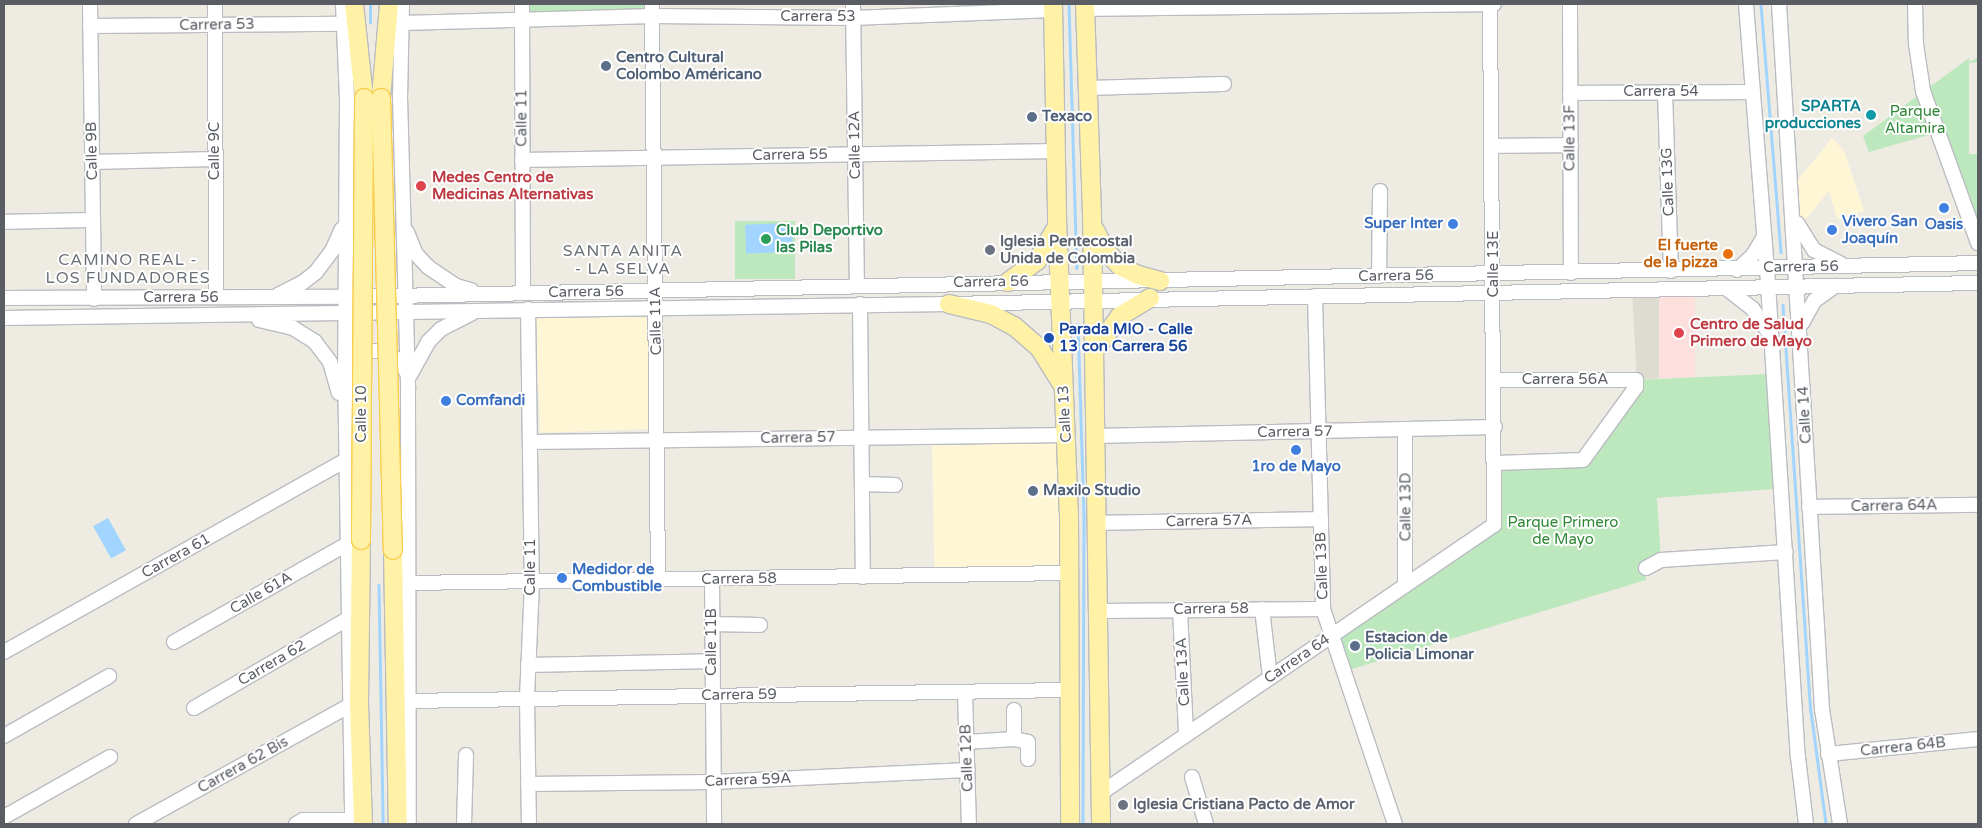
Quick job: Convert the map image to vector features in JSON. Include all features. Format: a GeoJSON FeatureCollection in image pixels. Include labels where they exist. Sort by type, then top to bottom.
{"type":"FeatureCollection","features":[{"type":"Feature","properties":{"kind":"main road","name":"Calle 10"},"geometry":{"type":"LineString","coordinates":[[354,4],[349,23],[373,98],[394,550],[404,577],[398,824]]}},
{"type":"Feature","properties":{"kind":"main road","name":"Calle 10"},"geometry":{"type":"LineString","coordinates":[[356,823],[355,542],[373,98],[389,42],[389,4]]}},
{"type":"Feature","properties":{"kind":"main road","name":"Calle 13"},"geometry":{"type":"LineString","coordinates":[[1085,6],[1095,350],[1101,824]]}},
{"type":"Feature","properties":{"kind":"main road","name":"Calle 13"},"geometry":{"type":"LineString","coordinates":[[1054,7],[1057,219],[1066,435],[1070,824]]}},
{"type":"Feature","properties":{"kind":"main road"},"geometry":{"type":"LineString","coordinates":[[400,68],[389,42],[402,23]]}},
{"type":"Feature","properties":{"kind":"main road"},"geometry":{"type":"LineString","coordinates":[[1092,214],[1098,238],[1114,261],[1132,273],[1160,280]]}},
{"type":"Feature","properties":{"kind":"main road"},"geometry":{"type":"LineString","coordinates":[[1008,282],[1028,270],[1044,254],[1057,219]]}},
{"type":"Feature","properties":{"kind":"main road"},"geometry":{"type":"LineString","coordinates":[[1095,350],[1120,316],[1150,298]]}},
{"type":"Feature","properties":{"kind":"main road"},"geometry":{"type":"LineString","coordinates":[[949,304],[991,314],[1021,331],[1045,355],[1063,388]]}},
{"type":"Feature","properties":{"kind":"street","name":"Calle 9B"},"geometry":{"type":"LineString","coordinates":[[90,4],[94,299]]}},
{"type":"Feature","properties":{"kind":"street","name":"Calle 9C"},"geometry":{"type":"LineString","coordinates":[[215,4],[216,297]]}},
{"type":"Feature","properties":{"kind":"street","name":"Calle 10"},"geometry":{"type":"LineString","coordinates":[[343,4],[349,23],[344,218],[346,424],[355,542]]}},
{"type":"Feature","properties":{"kind":"street","name":"Calle 10"},"geometry":{"type":"LineString","coordinates":[[402,4],[400,68],[408,390],[404,577],[409,701],[409,824]]}},
{"type":"Feature","properties":{"kind":"street","name":"Calle 11"},"geometry":{"type":"LineString","coordinates":[[522,4],[523,293]]}},
{"type":"Feature","properties":{"kind":"street","name":"Calle 13E"},"geometry":{"type":"LineString","coordinates":[[1490,4],[1494,274],[1494,525]]}},
{"type":"Feature","properties":{"kind":"street"},"geometry":{"type":"LineString","coordinates":[[1085,6],[1494,4]]}},
{"type":"Feature","properties":{"kind":"street","name":"Calle 13F"},"geometry":{"type":"LineString","coordinates":[[1570,4],[1571,273]]}},
{"type":"Feature","properties":{"kind":"street","name":"Calle 14"},"geometry":{"type":"LineString","coordinates":[[1746,4],[1772,337],[1798,757],[1806,824]]}},
{"type":"Feature","properties":{"kind":"street","name":"Calle 14"},"geometry":{"type":"LineString","coordinates":[[1779,4],[1798,268],[1822,709],[1840,824]]}},
{"type":"Feature","properties":{"kind":"street"},"geometry":{"type":"LineString","coordinates":[[1915,4],[1916,44],[1923,91],[1978,243]]}},
{"type":"Feature","properties":{"kind":"street","name":"Carrera 53"},"geometry":{"type":"LineString","coordinates":[[402,23],[522,20],[652,10],[853,11],[1054,7]]}},
{"type":"Feature","properties":{"kind":"street","name":"Calle 11A"},"geometry":{"type":"LineString","coordinates":[[652,10],[658,578]]}},
{"type":"Feature","properties":{"kind":"street","name":"Calle 12A"},"geometry":{"type":"LineString","coordinates":[[853,11],[857,286]]}},
{"type":"Feature","properties":{"kind":"street","name":"Carrera 53"},"geometry":{"type":"LineString","coordinates":[[90,26],[349,23]]}},
{"type":"Feature","properties":{"kind":"street"},"geometry":{"type":"LineString","coordinates":[[1087,88],[1224,84]]}},
{"type":"Feature","properties":{"kind":"street","name":"Calle 13G"},"geometry":{"type":"LineString","coordinates":[[1665,92],[1671,271]]}},
{"type":"Feature","properties":{"kind":"street","name":"Carrera 54"},"geometry":{"type":"LineString","coordinates":[[1570,93],[1752,92]]}},
{"type":"Feature","properties":{"kind":"street"},"geometry":{"type":"LineString","coordinates":[[1492,146],[1571,145]]}},
{"type":"Feature","properties":{"kind":"street","name":"Carrera 55"},"geometry":{"type":"LineString","coordinates":[[522,160],[1057,151]]}},
{"type":"Feature","properties":{"kind":"street"},"geometry":{"type":"LineString","coordinates":[[92,162],[215,159]]}},
{"type":"Feature","properties":{"kind":"street"},"geometry":{"type":"LineString","coordinates":[[1379,276],[1380,191]]}},
{"type":"Feature","properties":{"kind":"street"},"geometry":{"type":"LineString","coordinates":[[1794,213],[1801,232],[1814,250],[1847,266]]}},
{"type":"Feature","properties":{"kind":"street"},"geometry":{"type":"LineString","coordinates":[[404,217],[416,254],[428,267],[456,286],[502,294]]}},
{"type":"Feature","properties":{"kind":"street"},"geometry":{"type":"LineString","coordinates":[[260,298],[295,288],[316,272],[332,252],[344,218]]}},
{"type":"Feature","properties":{"kind":"street"},"geometry":{"type":"LineString","coordinates":[[4,222],[93,220]]}},
{"type":"Feature","properties":{"kind":"street"},"geometry":{"type":"LineString","coordinates":[[1737,270],[1754,255],[1764,237]]}},
{"type":"Feature","properties":{"kind":"street"},"geometry":{"type":"LineString","coordinates":[[345,243],[359,258],[380,261],[394,253],[404,240]]}},
{"type":"Feature","properties":{"kind":"street"},"geometry":{"type":"LineString","coordinates":[[345,358],[354,328],[390,283],[405,256]]}},
{"type":"Feature","properties":{"kind":"street"},"geometry":{"type":"LineString","coordinates":[[345,258],[354,282],[394,327],[407,351]]}},
{"type":"Feature","properties":{"kind":"street","name":"Carrera 56"},"geometry":{"type":"LineString","coordinates":[[4,298],[345,297],[406,312],[949,304],[1060,300],[1093,290],[1160,280],[1737,270],[1978,263]]}},
{"type":"Feature","properties":{"kind":"street","name":"Carrera 56"},"geometry":{"type":"LineString","coordinates":[[4,318],[345,312],[406,296],[1060,281],[1093,290],[1150,298],[1978,283]]}},
{"type":"Feature","properties":{"kind":"street"},"geometry":{"type":"LineString","coordinates":[[1801,326],[1814,301],[1837,286]]}},
{"type":"Feature","properties":{"kind":"street"},"geometry":{"type":"LineString","coordinates":[[1726,287],[1752,308],[1772,337]]}},
{"type":"Feature","properties":{"kind":"street","name":"Calle 13B"},"geometry":{"type":"LineString","coordinates":[[1314,296],[1323,609],[1330,636],[1394,824]]}},
{"type":"Feature","properties":{"kind":"street"},"geometry":{"type":"LineString","coordinates":[[860,304],[863,577]]}},
{"type":"Feature","properties":{"kind":"street","name":"Calle 11"},"geometry":{"type":"LineString","coordinates":[[528,309],[532,583],[527,699],[529,824]]}},
{"type":"Feature","properties":{"kind":"street"},"geometry":{"type":"LineString","coordinates":[[408,390],[411,374],[428,342],[456,320],[490,310]]}},
{"type":"Feature","properties":{"kind":"street"},"geometry":{"type":"LineString","coordinates":[[232,314],[287,326],[314,342],[333,368],[346,424]]}},
{"type":"Feature","properties":{"kind":"street"},"geometry":{"type":"LineString","coordinates":[[345,358],[374,350],[391,354],[407,373]]}},
{"type":"Feature","properties":{"kind":"street","name":"Carrera 56A"},"geometry":{"type":"LineString","coordinates":[[1494,380],[1636,380],[1636,387],[1583,460],[1495,463]]}},
{"type":"Feature","properties":{"kind":"street","name":"Carrera 57"},"geometry":{"type":"LineString","coordinates":[[1095,436],[1495,427]]}},
{"type":"Feature","properties":{"kind":"street","name":"Calle 13D"},"geometry":{"type":"LineString","coordinates":[[1405,585],[1406,429]]}},
{"type":"Feature","properties":{"kind":"street","name":"Carrera 57"},"geometry":{"type":"LineString","coordinates":[[530,442],[1066,435]]}},
{"type":"Feature","properties":{"kind":"street","name":"Carrera 61"},"geometry":{"type":"LineString","coordinates":[[4,652],[348,459]]}},
{"type":"Feature","properties":{"kind":"street"},"geometry":{"type":"LineString","coordinates":[[862,484],[895,484]]}},
{"type":"Feature","properties":{"kind":"street","name":"Carrera 64A"},"geometry":{"type":"LineString","coordinates":[[1810,507],[1978,505]]}},
{"type":"Feature","properties":{"kind":"street","name":"Carrera 57A"},"geometry":{"type":"LineString","coordinates":[[1096,523],[1321,519]]}},
{"type":"Feature","properties":{"kind":"street","name":"Carrera 64"},"geometry":{"type":"LineString","coordinates":[[1100,793],[1494,525]]}},
{"type":"Feature","properties":{"kind":"street","name":"Calle 61A"},"geometry":{"type":"LineString","coordinates":[[174,642],[355,542]]}},
{"type":"Feature","properties":{"kind":"street"},"geometry":{"type":"LineString","coordinates":[[1646,568],[1661,560],[1786,552]]}},
{"type":"Feature","properties":{"kind":"street","name":"Carrera 58"},"geometry":{"type":"LineString","coordinates":[[404,577],[532,583],[658,578],[712,580],[1068,573]]}},
{"type":"Feature","properties":{"kind":"street","name":"Calle 11B"},"geometry":{"type":"LineString","coordinates":[[712,580],[714,824]]}},
{"type":"Feature","properties":{"kind":"street","name":"Calle 10"},"geometry":{"type":"LineString","coordinates":[[354,598],[349,618],[356,823]]}},
{"type":"Feature","properties":{"kind":"street"},"geometry":{"type":"LineString","coordinates":[[1262,608],[1270,677]]}},
{"type":"Feature","properties":{"kind":"street","name":"Carrera 58"},"geometry":{"type":"LineString","coordinates":[[1099,611],[1262,608],[1323,609]]}},
{"type":"Feature","properties":{"kind":"street","name":"Calle 13A"},"geometry":{"type":"LineString","coordinates":[[1180,610],[1186,734]]}},
{"type":"Feature","properties":{"kind":"street","name":"Carrera 62"},"geometry":{"type":"LineString","coordinates":[[194,708],[349,618]]}},
{"type":"Feature","properties":{"kind":"street"},"geometry":{"type":"LineString","coordinates":[[712,624],[760,625]]}},
{"type":"Feature","properties":{"kind":"street"},"geometry":{"type":"LineString","coordinates":[[528,665],[712,661]]}},
{"type":"Feature","properties":{"kind":"street"},"geometry":{"type":"LineString","coordinates":[[4,736],[109,676]]}},
{"type":"Feature","properties":{"kind":"street","name":"Carrera 59"},"geometry":{"type":"LineString","coordinates":[[409,701],[1068,690]]}},
{"type":"Feature","properties":{"kind":"street","name":"Calle 12B"},"geometry":{"type":"LineString","coordinates":[[966,692],[969,824]]}},
{"type":"Feature","properties":{"kind":"street","name":"Carrera 62 Bis"},"geometry":{"type":"LineString","coordinates":[[145,822],[351,705]]}},
{"type":"Feature","properties":{"kind":"street"},"geometry":{"type":"LineString","coordinates":[[1014,710],[1014,739]]}},
{"type":"Feature","properties":{"kind":"street"},"geometry":{"type":"LineString","coordinates":[[967,742],[1014,739],[1028,742],[1028,758]]}},
{"type":"Feature","properties":{"kind":"street","name":"Carrera 64B"},"geometry":{"type":"LineString","coordinates":[[1828,754],[1978,739]]}},
{"type":"Feature","properties":{"kind":"street"},"geometry":{"type":"LineString","coordinates":[[464,824],[466,755]]}},
{"type":"Feature","properties":{"kind":"street"},"geometry":{"type":"LineString","coordinates":[[4,817],[110,757]]}},
{"type":"Feature","properties":{"kind":"street","name":"Carrera 59A"},"geometry":{"type":"LineString","coordinates":[[528,784],[713,782],[968,770]]}},
{"type":"Feature","properties":{"kind":"street"},"geometry":{"type":"LineString","coordinates":[[1192,778],[1206,824]]}},
{"type":"Feature","properties":{"kind":"street"},"geometry":{"type":"LineString","coordinates":[[296,824],[303,820],[356,823]]}},
{"type":"Feature","properties":{"kind":"shaded area"},"geometry":{"type":"Polygon","coordinates":[[[1832,138],[1844,151],[1864,211],[1837,219],[1829,191],[1799,227],[1790,190],[1832,138]]]}},
{"type":"Feature","properties":{"kind":"shaded area"},"geometry":{"type":"Polygon","coordinates":[[[1659,288],[1664,378],[1637,379],[1632,289],[1659,288]]]}},
{"type":"Feature","properties":{"kind":"shaded area","name":"Centro de Salud Primero de Mayo"},"geometry":{"type":"Polygon","coordinates":[[[1659,288],[1695,288],[1695,378],[1659,378],[1659,288]]]}},
{"type":"Feature","properties":{"kind":"shaded area"},"geometry":{"type":"Polygon","coordinates":[[[647,315],[651,429],[540,433],[536,319],[647,315]]]}},
{"type":"Feature","properties":{"kind":"shaded area"},"geometry":{"type":"Polygon","coordinates":[[[1066,435],[1068,573],[934,575],[932,437],[1066,435]]]}},
{"type":"Feature","properties":{"kind":"green space"},"geometry":{"type":"Polygon","coordinates":[[[522,4],[652,4],[653,16],[522,20],[522,4]]]}},
{"type":"Feature","properties":{"kind":"green space","name":"Parque Altamira"},"geometry":{"type":"Polygon","coordinates":[[[1978,57],[1978,62],[1969,63],[1969,154],[1978,154],[1978,243],[1939,132],[1869,152],[1863,136],[1969,58],[1970,62],[1978,57]]]}},
{"type":"Feature","properties":{"kind":"green space","name":"Club Deportivo las Pilas"},"geometry":{"type":"Polygon","coordinates":[[[735,221],[795,221],[795,279],[735,279],[735,221]]]}},
{"type":"Feature","properties":{"kind":"green space","name":"Parque Primero de Mayo"},"geometry":{"type":"Polygon","coordinates":[[[1768,374],[1774,489],[1657,498],[1661,560],[1646,568],[1646,580],[1342,672],[1330,636],[1494,525],[1495,463],[1583,460],[1636,380],[1768,374]]]}},
{"type":"Feature","properties":{"kind":"water"},"geometry":{"type":"Polygon","coordinates":[[[792,223],[793,252],[746,254],[745,225],[792,223]]]}},
{"type":"Feature","properties":{"kind":"water"},"geometry":{"type":"Polygon","coordinates":[[[108,518],[126,550],[111,559],[93,526],[108,518]]]}},
{"type":"Feature","properties":{"kind":"waterway"},"geometry":{"type":"LineString","coordinates":[[370,4],[370,23]]}},
{"type":"Feature","properties":{"kind":"waterway"},"geometry":{"type":"LineString","coordinates":[[1069,4],[1077,268]]}},
{"type":"Feature","properties":{"kind":"waterway"},"geometry":{"type":"LineString","coordinates":[[1761,4],[1781,252]]}},
{"type":"Feature","properties":{"kind":"waterway"},"geometry":{"type":"LineString","coordinates":[[1783,305],[1811,711],[1826,824]]}},
{"type":"Feature","properties":{"kind":"waterway"},"geometry":{"type":"LineString","coordinates":[[1078,324],[1084,520],[1083,824]]}},
{"type":"Feature","properties":{"kind":"waterway"},"geometry":{"type":"LineString","coordinates":[[379,585],[383,824]]}},
{"type":"Feature","properties":{"kind":"place","name":"Centro Cultural Colombo Américano"},"geometry":{"type":"Point","coordinates":[606,66]}},
{"type":"Feature","properties":{"kind":"place","name":"SPARTA producciones"},"geometry":{"type":"Point","coordinates":[1871,115]}},
{"type":"Feature","properties":{"kind":"place","name":"Texaco"},"geometry":{"type":"Point","coordinates":[1032,117]}},
{"type":"Feature","properties":{"kind":"place","name":"Medes Centro de Medicinas Alternativas"},"geometry":{"type":"Point","coordinates":[421,186]}},
{"type":"Feature","properties":{"kind":"place","name":"Oasis"},"geometry":{"type":"Point","coordinates":[1944,208]}},
{"type":"Feature","properties":{"kind":"place","name":"Super Inter"},"geometry":{"type":"Point","coordinates":[1453,224]}},
{"type":"Feature","properties":{"kind":"place","name":"Vivero San Joaquín"},"geometry":{"type":"Point","coordinates":[1832,230]}},
{"type":"Feature","properties":{"kind":"place","name":"Club Deportivo las Pilas"},"geometry":{"type":"Point","coordinates":[766,239]}},
{"type":"Feature","properties":{"kind":"place","name":"Iglesia Pentecostal Unida de Colombia"},"geometry":{"type":"Point","coordinates":[990,250]}},
{"type":"Feature","properties":{"kind":"place","name":"El fuerte de la pizza"},"geometry":{"type":"Point","coordinates":[1728,254]}},
{"type":"Feature","properties":{"kind":"place","name":"Centro de Salud Primero de Mayo"},"geometry":{"type":"Point","coordinates":[1679,333]}},
{"type":"Feature","properties":{"kind":"place","name":"Parada MIO - Calle 13 con Carrera 56"},"geometry":{"type":"Point","coordinates":[1049,338]}},
{"type":"Feature","properties":{"kind":"place","name":"Comfandi"},"geometry":{"type":"Point","coordinates":[446,401]}},
{"type":"Feature","properties":{"kind":"place","name":"1ro de Mayo"},"geometry":{"type":"Point","coordinates":[1296,450]}},
{"type":"Feature","properties":{"kind":"place","name":"Maxilo Studio"},"geometry":{"type":"Point","coordinates":[1033,491]}},
{"type":"Feature","properties":{"kind":"place","name":"Medidor de Combustible"},"geometry":{"type":"Point","coordinates":[562,578]}},
{"type":"Feature","properties":{"kind":"place","name":"Estacion de Policia Limonar"},"geometry":{"type":"Point","coordinates":[1355,646]}},
{"type":"Feature","properties":{"kind":"place","name":"Iglesia Cristiana Pacto de Amor"},"geometry":{"type":"Point","coordinates":[1123,805]}},
{"type":"Feature","properties":{"kind":"district","name":"SANTA ANITA - LA SELVA"},"geometry":{"type":"Point","coordinates":[623,260]}},
{"type":"Feature","properties":{"kind":"district","name":"CAMINO REAL - LOS FUNDADORES"},"geometry":{"type":"Point","coordinates":[128,269]}}]}
